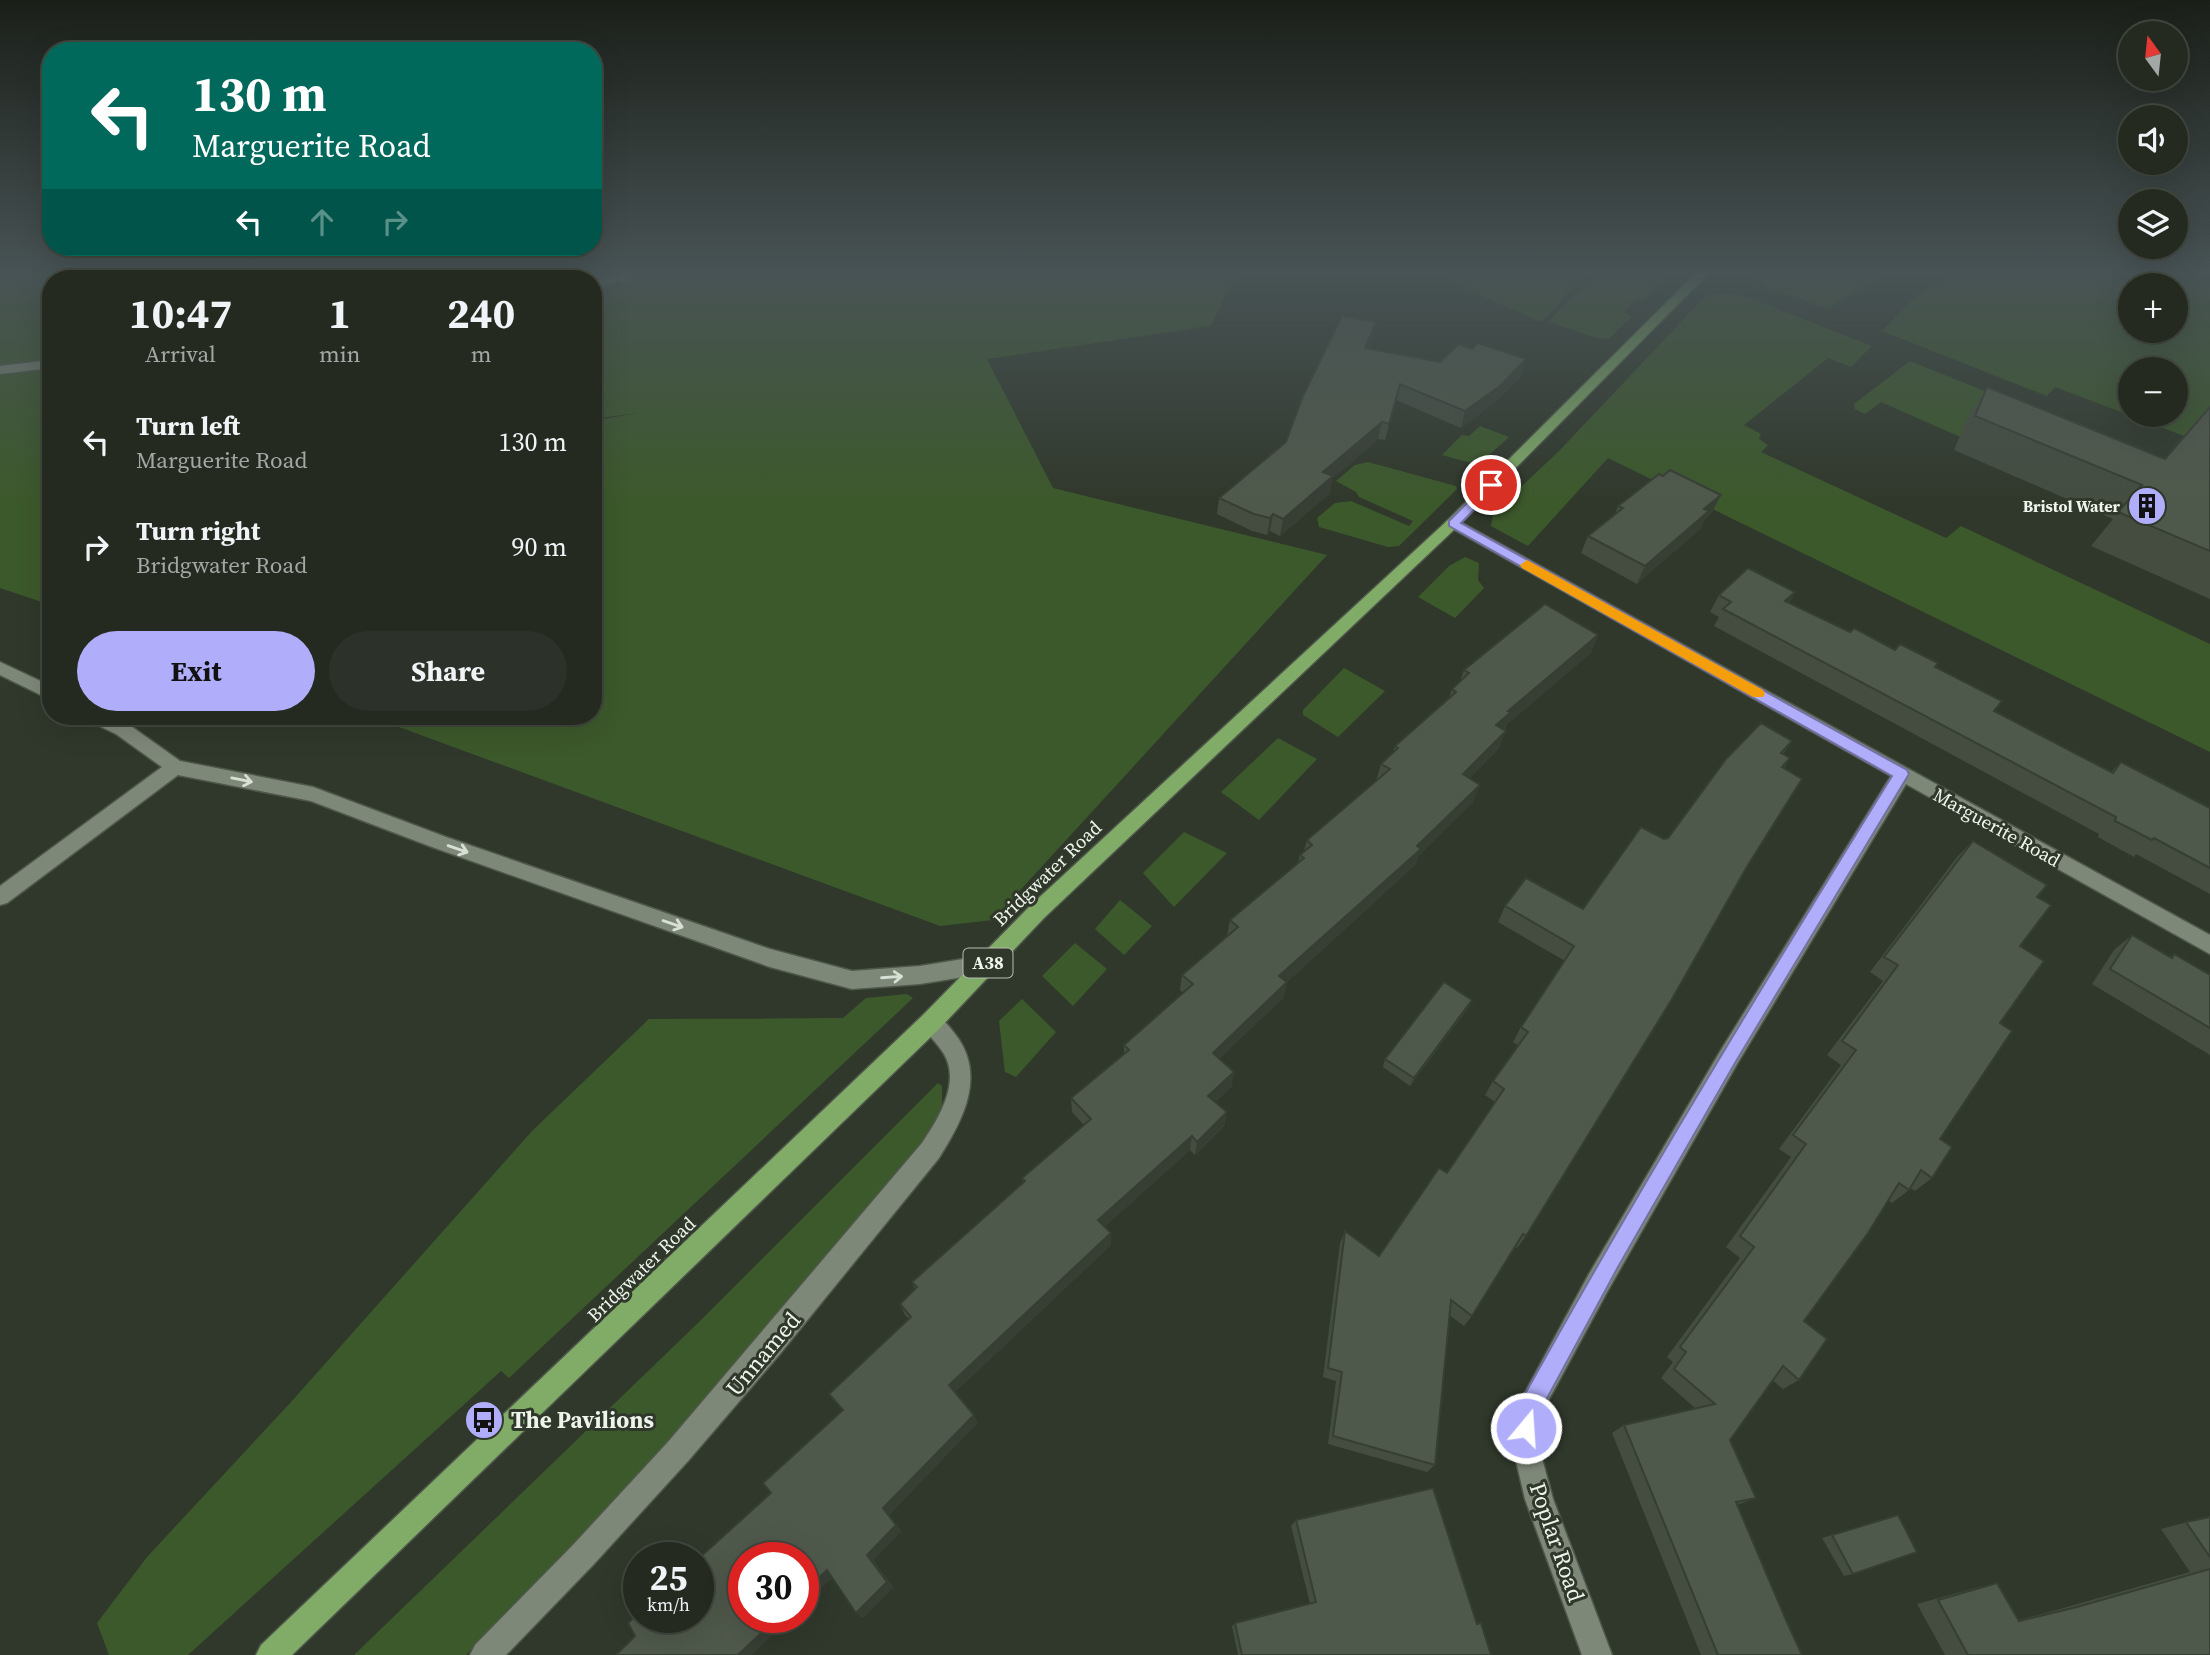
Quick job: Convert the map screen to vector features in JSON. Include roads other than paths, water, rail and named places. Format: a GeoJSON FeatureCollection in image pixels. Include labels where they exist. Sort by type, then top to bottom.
{"type":"FeatureCollection","features":[{"type":"Feature","properties":{"kind":"highway","name":"Bridgwater Road"},"geometry":{"type":"LineString","coordinates":[[271,1655],[931,1022],[1037,912],[1453,523],[1628,348]]}},
{"type":"Feature","properties":{"kind":"street"},"geometry":{"type":"LineString","coordinates":[[0,370],[42,365]]}},
{"type":"Feature","properties":{"kind":"street","name":"Marguerite Road"},"geometry":{"type":"LineString","coordinates":[[1453,523],[2210,945]]}},
{"type":"Feature","properties":{"kind":"street"},"geometry":{"type":"LineString","coordinates":[[0,668],[42,689]]}},
{"type":"Feature","properties":{"kind":"street"},"geometry":{"type":"LineString","coordinates":[[175,767],[313,794],[439,842],[757,954],[852,980],[920,975],[988,964]]}},
{"type":"Feature","properties":{"kind":"street","name":"Poplar Road"},"geometry":{"type":"LineString","coordinates":[[1597,1655],[1539,1499],[1525,1444],[1528,1411],[1598,1283],[1722,1069],[1902,774]]}},
{"type":"Feature","properties":{"kind":"street","name":"Unnamed"},"geometry":{"type":"LineString","coordinates":[[485,1655],[542,1599],[752,1369],[936,1144],[958,1097],[960,1063],[955,1046],[931,1022]]}},
{"type":"Feature","properties":{"kind":"lane"},"geometry":{"type":"LineString","coordinates":[[0,897],[175,767],[114,725]]}},
{"type":"Feature","properties":{"kind":"place","name":"Bristol Water"},"geometry":{"type":"Point","coordinates":[2147,506]}},
{"type":"Feature","properties":{"kind":"place","name":"The Pavilions"},"geometry":{"type":"Point","coordinates":[484,1420]}}]}
